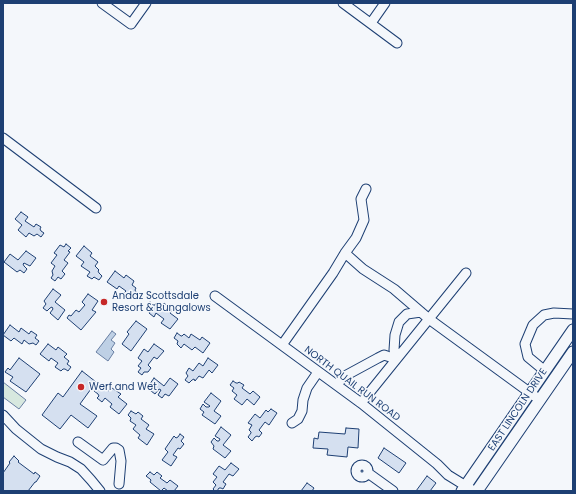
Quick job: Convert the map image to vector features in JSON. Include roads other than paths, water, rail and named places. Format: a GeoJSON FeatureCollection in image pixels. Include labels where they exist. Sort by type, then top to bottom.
{"type":"FeatureCollection","features":[{"type":"Feature","properties":{"kind":"main road","name":"EAST LINCOLN DRIVE"},"geometry":{"type":"LineString","coordinates":[[467,489],[544,371],[573,330]]}},
{"type":"Feature","properties":{"kind":"main road","name":"EAST LINCOLN DRIVE"},"geometry":{"type":"LineString","coordinates":[[477,491],[573,352]]}},
{"type":"Feature","properties":{"kind":"street"},"geometry":{"type":"LineString","coordinates":[[102,3],[131,24],[146,3]]}},
{"type":"Feature","properties":{"kind":"street"},"geometry":{"type":"LineString","coordinates":[[343,3],[397,43]]}},
{"type":"Feature","properties":{"kind":"street"},"geometry":{"type":"LineString","coordinates":[[371,23],[385,3]]}},
{"type":"Feature","properties":{"kind":"street"},"geometry":{"type":"LineString","coordinates":[[3,138],[96,208]]}},
{"type":"Feature","properties":{"kind":"street"},"geometry":{"type":"LineString","coordinates":[[282,345],[356,238],[364,220],[361,199],[366,189]]}},
{"type":"Feature","properties":{"kind":"street"},"geometry":{"type":"LineString","coordinates":[[345,254],[363,269],[394,289],[429,319],[540,400]]}},
{"type":"Feature","properties":{"kind":"street"},"geometry":{"type":"LineString","coordinates":[[361,403],[466,273]]}},
{"type":"Feature","properties":{"kind":"street","name":"NORTH QUAIL RUN ROAD"},"geometry":{"type":"LineString","coordinates":[[215,296],[361,403],[467,489]]}},
{"type":"Feature","properties":{"kind":"street"},"geometry":{"type":"LineString","coordinates":[[397,358],[394,350],[395,335],[399,322],[407,314],[421,312]]}},
{"type":"Feature","properties":{"kind":"street"},"geometry":{"type":"LineString","coordinates":[[544,371],[528,357],[525,344],[533,325],[544,316],[554,313],[573,314]]}},
{"type":"Feature","properties":{"kind":"street"},"geometry":{"type":"LineString","coordinates":[[337,385],[343,377],[384,355],[397,358]]}},
{"type":"Feature","properties":{"kind":"street"},"geometry":{"type":"LineString","coordinates":[[292,423],[298,419],[302,411],[303,400],[307,388],[318,372]]}},
{"type":"Feature","properties":{"kind":"street"},"geometry":{"type":"LineString","coordinates":[[3,415],[16,429],[41,449],[70,462],[81,469],[100,491]]}},
{"type":"Feature","properties":{"kind":"street"},"geometry":{"type":"LineString","coordinates":[[78,442],[103,460],[113,448],[119,450],[121,461],[119,484]]}},
{"type":"Feature","properties":{"kind":"street"},"geometry":{"type":"LineString","coordinates":[[368,474],[392,491]]}},
{"type":"Feature","properties":{"kind":"water"},"geometry":{"type":"Polygon","coordinates":[[[112,331],[116,334],[111,340],[115,343],[111,349],[114,352],[108,361],[96,352],[112,331]]]}},
{"type":"Feature","properties":{"kind":"place","name":"Andaz Scottsdale Resort & Bungalows"},"geometry":{"type":"Point","coordinates":[104,302]}},
{"type":"Feature","properties":{"kind":"place","name":"Werf and Wet"},"geometry":{"type":"Point","coordinates":[81,387]}}]}
